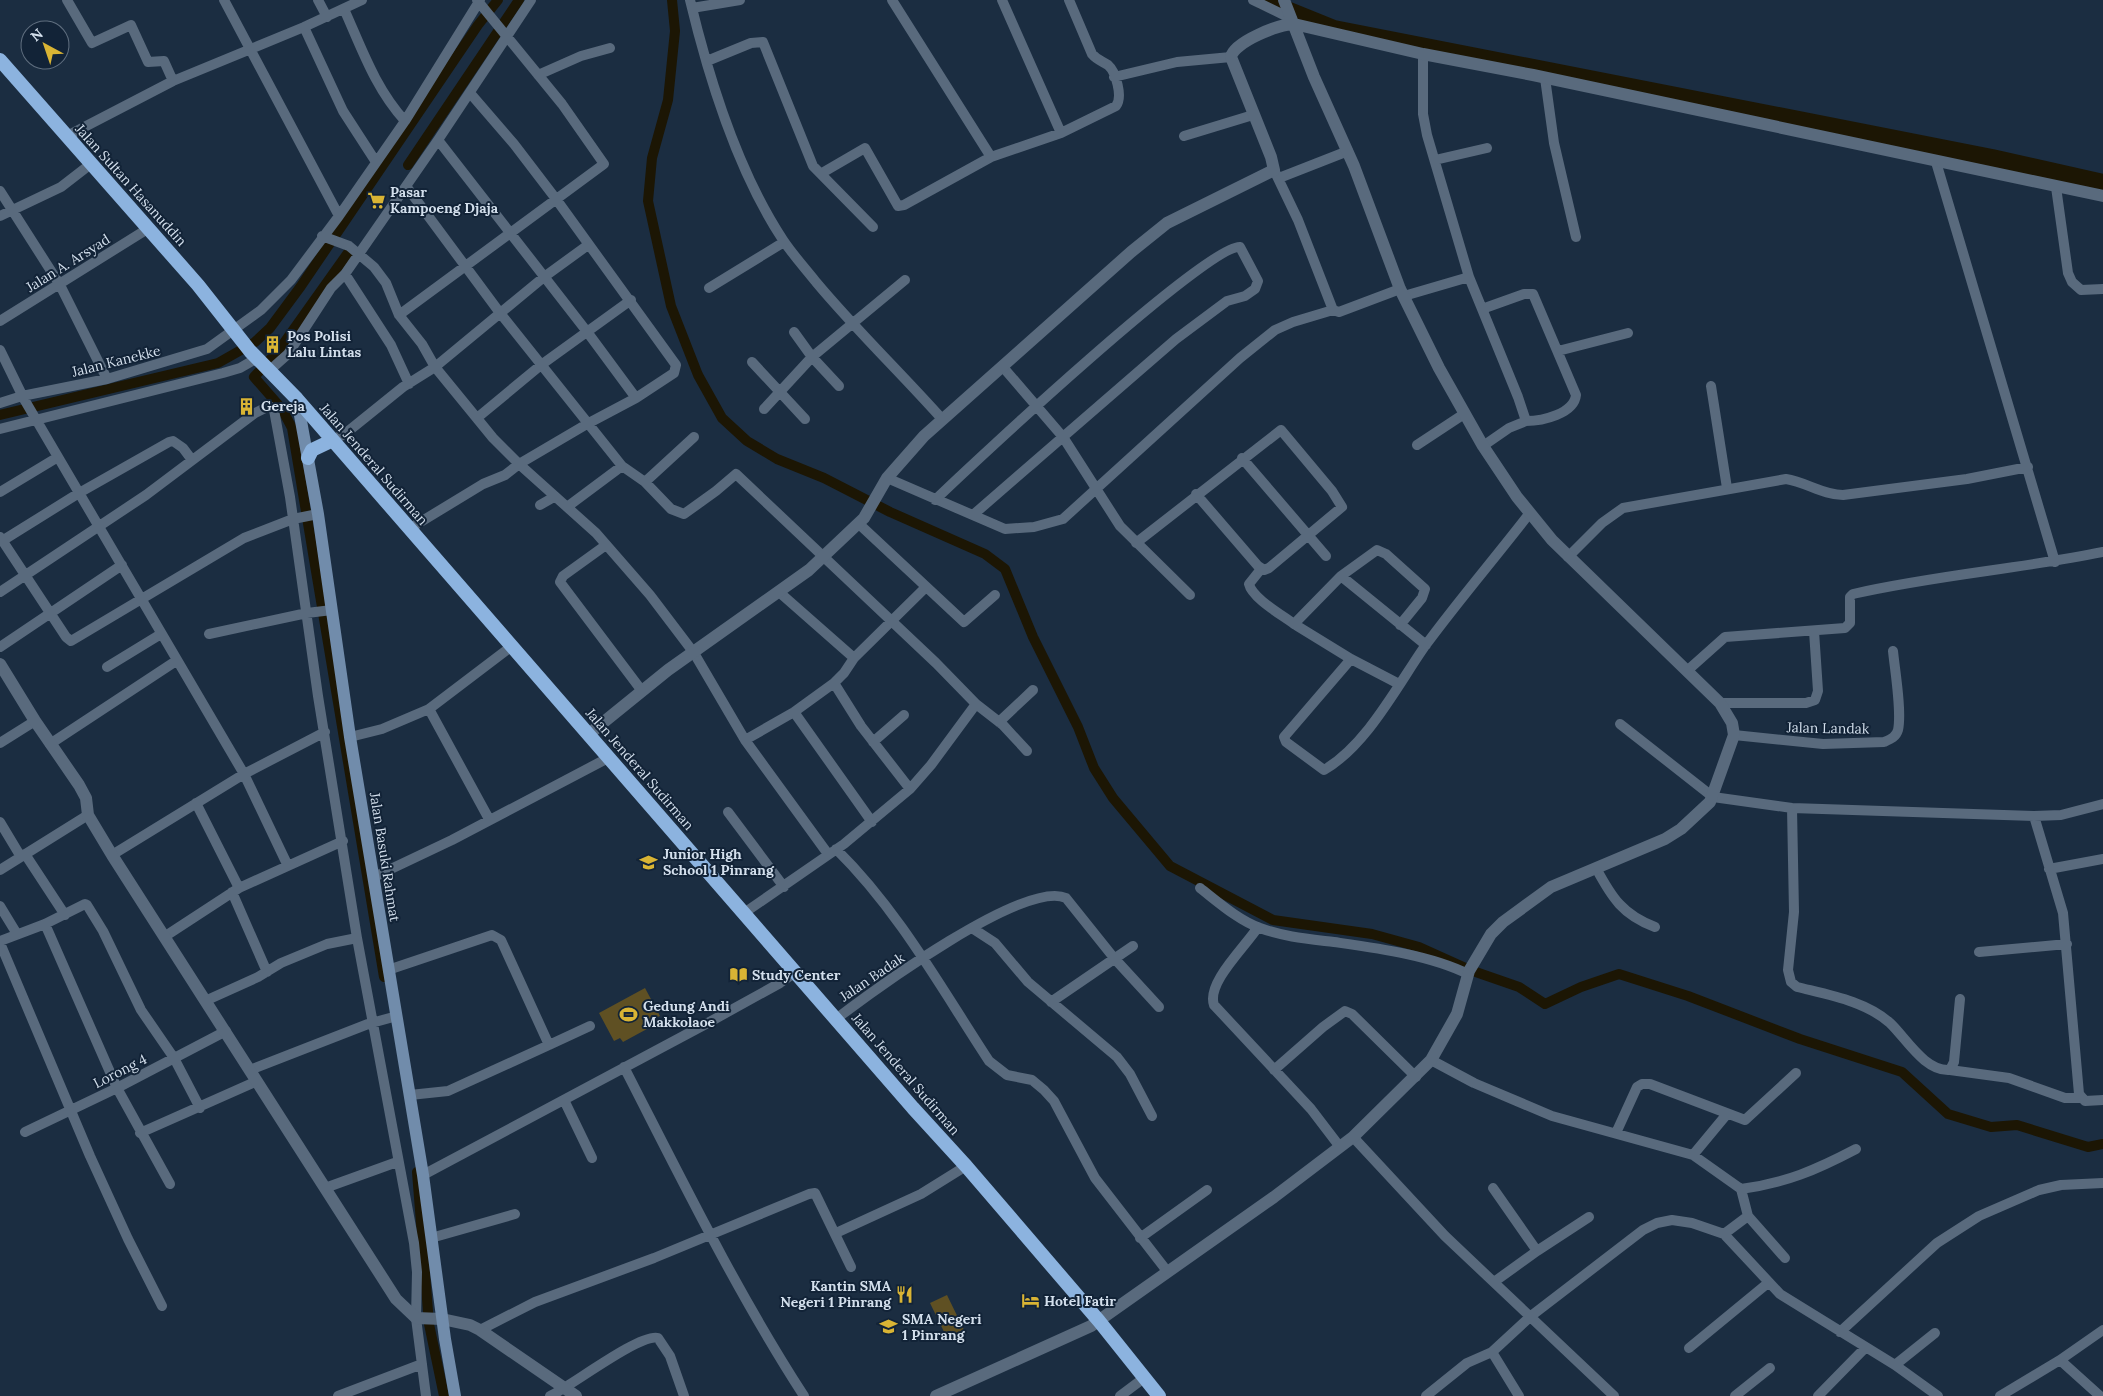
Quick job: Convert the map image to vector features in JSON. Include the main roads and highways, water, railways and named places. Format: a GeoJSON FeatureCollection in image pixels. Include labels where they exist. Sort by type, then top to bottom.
{"type":"FeatureCollection","features":[{"type":"Feature","properties":{"kind":"highway","name":"Jalan Sultan Hasanuddin"},"geometry":{"type":"LineString","coordinates":[[0,60],[198,284],[234,333],[260,361]]}},
{"type":"Feature","properties":{"kind":"highway","name":"Jalan Jenderal Sudirman"},"geometry":{"type":"LineString","coordinates":[[260,361],[297,399],[408,529],[966,1166],[1099,1321],[1159,1396]]}},
{"type":"Feature","properties":{"kind":"highway"},"geometry":{"type":"LineString","coordinates":[[308,458],[312,450],[331,440]]}},
{"type":"Feature","properties":{"kind":"main road","name":"Jalan Basuki Rahmat"},"geometry":{"type":"LineString","coordinates":[[297,399],[308,458],[328,610],[374,876],[393,1017],[410,1095],[423,1175],[431,1238],[428,1319],[455,1396]]}},
{"type":"Feature","properties":{"kind":"waterway"},"geometry":{"type":"LineString","coordinates":[[0,415],[218,363],[255,342],[270,328],[301,286],[478,25],[498,0]]}},
{"type":"Feature","properties":{"kind":"waterway"},"geometry":{"type":"LineString","coordinates":[[408,165],[519,0]]}},
{"type":"Feature","properties":{"kind":"waterway"},"geometry":{"type":"LineString","coordinates":[[672,0],[675,31],[668,100],[652,158],[648,201],[671,306],[698,375],[722,418],[747,441],[777,459],[824,478],[890,512],[985,554],[1005,569],[1033,637],[1078,727],[1094,768],[1113,798],[1170,866],[1273,920],[1372,934],[1419,947],[1470,970],[1519,987],[1545,1004],[1581,987],[1619,974],[1688,996],[1800,1039],[1902,1072],[1948,1114],[1991,1127],[2017,1125],[2088,1147],[2103,1144]]}},
{"type":"Feature","properties":{"kind":"waterway"},"geometry":{"type":"LineString","coordinates":[[1262,0],[1334,29],[1992,158],[2103,183]]}},
{"type":"Feature","properties":{"kind":"waterway"},"geometry":{"type":"LineString","coordinates":[[350,250],[279,350],[254,377],[282,409],[292,428],[384,977]]}},
{"type":"Feature","properties":{"kind":"waterway"},"geometry":{"type":"LineString","coordinates":[[417,1172],[429,1324],[444,1396]]}},
{"type":"Feature","properties":{"kind":"place","name":"Pasar Kampoeng Djaja"},"geometry":{"type":"Point","coordinates":[376,200]}},
{"type":"Feature","properties":{"kind":"place","name":"Pos Polisi Lalu Lintas"},"geometry":{"type":"Point","coordinates":[273,344]}},
{"type":"Feature","properties":{"kind":"place","name":"Gereja"},"geometry":{"type":"Point","coordinates":[247,406]}},
{"type":"Feature","properties":{"kind":"place","name":"Junior High School 1 Pinrang"},"geometry":{"type":"Point","coordinates":[649,862]}},
{"type":"Feature","properties":{"kind":"place","name":"Study Center"},"geometry":{"type":"Point","coordinates":[738,975]}},
{"type":"Feature","properties":{"kind":"place","name":"Gedung Andi Makkolaoe"},"geometry":{"type":"Point","coordinates":[629,1014]}},
{"type":"Feature","properties":{"kind":"place","name":"Kantin SMA Negeri 1 Pinrang"},"geometry":{"type":"Point","coordinates":[905,1294]}},
{"type":"Feature","properties":{"kind":"place","name":"Hotel Fatir"},"geometry":{"type":"Point","coordinates":[1030,1301]}},
{"type":"Feature","properties":{"kind":"place","name":"SMA Negeri 1 Pinrang"},"geometry":{"type":"Point","coordinates":[888,1327]}}]}
